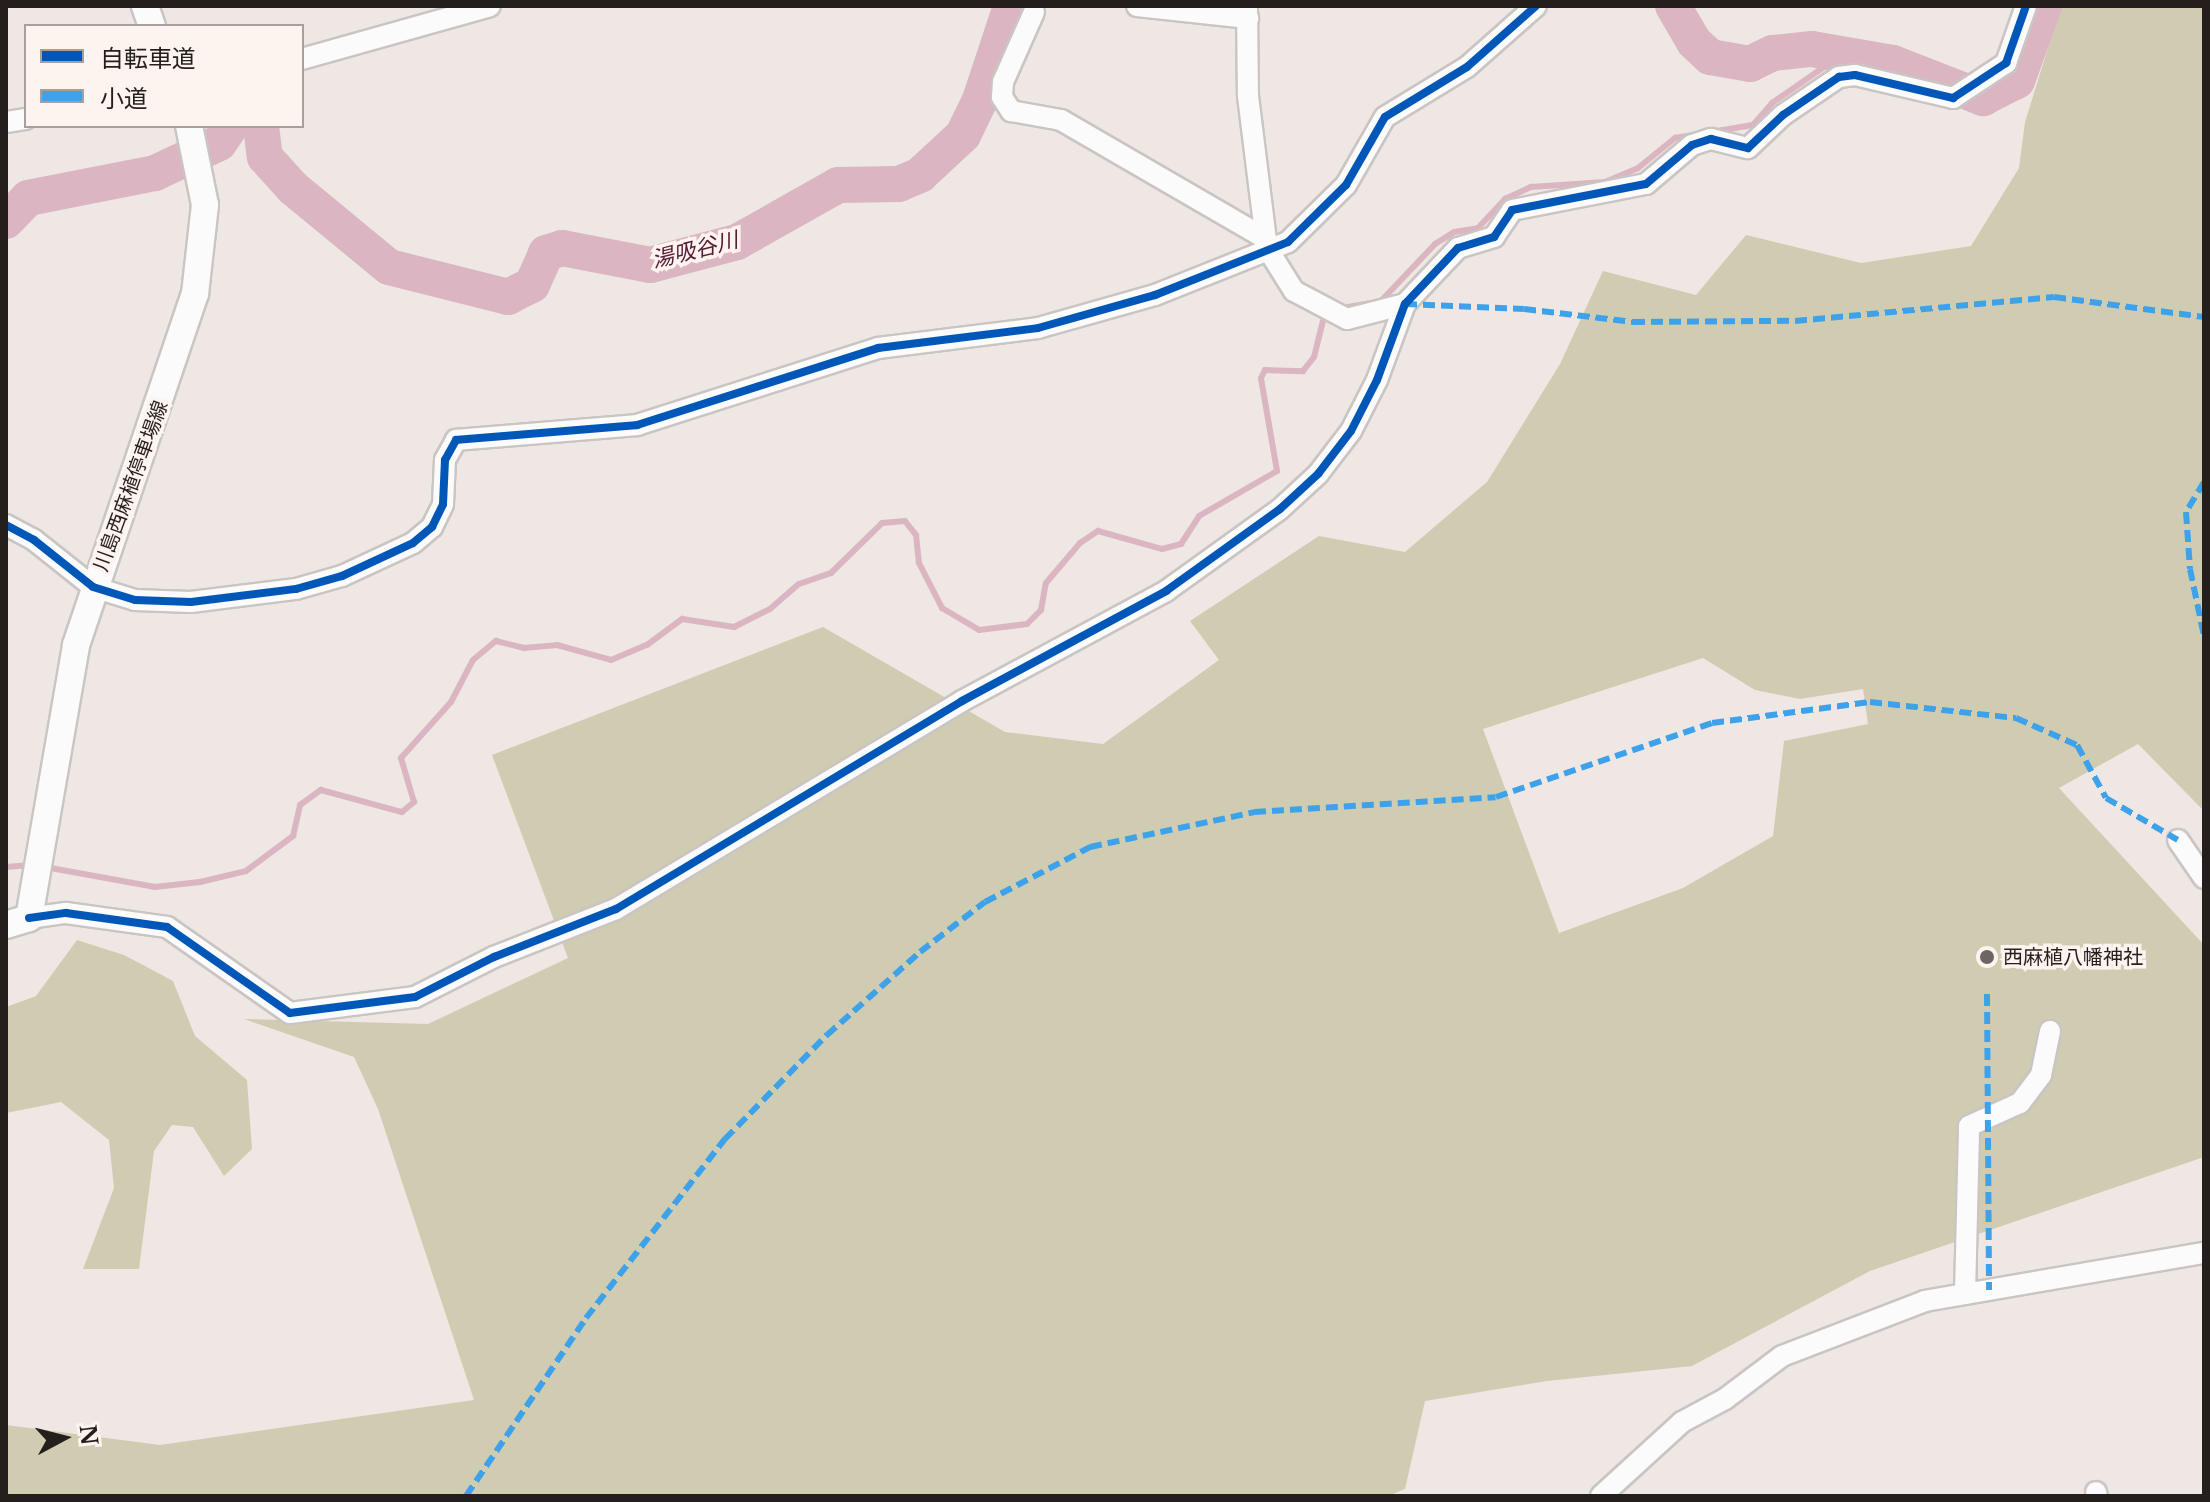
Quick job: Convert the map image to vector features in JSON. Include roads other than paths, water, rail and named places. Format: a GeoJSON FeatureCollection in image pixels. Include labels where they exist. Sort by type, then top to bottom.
{"type":"FeatureCollection","features":[{"type":"Feature","properties":{"kind":"main road","name":"川島西麻植停車場線"},"geometry":{"type":"LineString","coordinates":[[18,922],[40,867],[63,705],[93,587],[145,452],[195,294],[204,235],[202,176],[189,128]]}},
{"type":"Feature","properties":{"kind":"street"},"geometry":{"type":"LineString","coordinates":[[304,58],[490,6]]}},
{"type":"Feature","properties":{"kind":"street"},"geometry":{"type":"LineString","coordinates":[[1137,6],[1248,12],[1248,96],[1266,244],[1294,291],[1347,319],[1405,304]]}},
{"type":"Feature","properties":{"kind":"street"},"geometry":{"type":"LineString","coordinates":[[6,525],[34,540],[93,587],[135,600],[191,602],[307,586],[399,549],[432,527],[443,504],[445,460],[456,440],[637,425],[878,348],[1038,328],[1155,295],[1266,244],[1288,242],[1346,185],[1385,117],[1403,102],[1467,67],[1536,6]]}},
{"type":"Feature","properties":{"kind":"street"},"geometry":{"type":"LineString","coordinates":[[18,922],[66,913],[167,927],[290,1013],[415,997],[494,957],[616,909],[962,701],[1166,591],[1280,509],[1318,474],[1351,431],[1377,380],[1405,304],[1458,248],[1494,237],[1512,210],[1646,184],[1692,145],[1711,139],[1748,148],[1783,115],[1839,77],[1855,75],[1953,98],[2006,63],[2026,6]]}},
{"type":"Feature","properties":{"kind":"street"},"geometry":{"type":"LineString","coordinates":[[1030,8],[1003,82],[1002,97],[1011,111],[1061,120],[1266,244]]}},
{"type":"Feature","properties":{"kind":"street"},"geometry":{"type":"LineString","coordinates":[[2178,840],[2204,878]]}},
{"type":"Feature","properties":{"kind":"street"},"geometry":{"type":"LineString","coordinates":[[1965,1294],[1969,1126],[2020,1103],[2041,1075],[2050,1031]]}},
{"type":"Feature","properties":{"kind":"street"},"geometry":{"type":"LineString","coordinates":[[1601,1496],[1682,1422],[1725,1399],[1782,1356],[1925,1301],[2204,1253]]}},
{"type":"Feature","properties":{"kind":"waterway","name":"湯吸谷川"},"geometry":{"type":"LineString","coordinates":[[261,128],[265,157],[293,188],[389,267],[508,297],[532,285],[546,253],[562,248],[650,265],[737,242],[838,185],[899,184],[920,175],[963,135],[980,100],[1011,6]]}},
{"type":"Feature","properties":{"kind":"waterway","name":"湯吸谷川"},"geometry":{"type":"LineString","coordinates":[[1673,6],[1694,42],[1710,57],[1750,64],[1773,53],[1812,49],[1893,63],[1983,98],[2017,81],[2044,6]]}},
{"type":"Feature","properties":{"kind":"waterway"},"geometry":{"type":"LineString","coordinates":[[1381,301],[1435,244],[1454,232],[1478,228],[1505,199],[1531,187],[1605,182],[1638,168],[1675,138],[1753,125],[1772,103],[1840,56]]}},
{"type":"Feature","properties":{"kind":"waterway","name":"湯吸谷川"},"geometry":{"type":"LineString","coordinates":[[6,221],[28,198],[155,173],[219,143],[230,128]]}},
{"type":"Feature","properties":{"kind":"waterway"},"geometry":{"type":"LineString","coordinates":[[1342,308],[1370,303]]}},
{"type":"Feature","properties":{"kind":"waterway"},"geometry":{"type":"LineString","coordinates":[[45,867],[155,887],[200,882],[246,871],[293,836],[300,805],[321,790],[402,812],[414,802],[401,758],[451,702],[473,660],[496,641],[524,648],[557,645],[611,660],[647,645],[682,619],[734,627],[770,609],[799,584],[831,573],[882,523],[905,521],[916,535],[919,563],[942,608],[979,630],[1027,624],[1041,610],[1046,583],[1080,543],[1098,531],[1162,549],[1181,544],[1199,516],[1277,471],[1261,378],[1265,370],[1303,371],[1314,357],[1323,321]]}},
{"type":"Feature","properties":{"kind":"waterway"},"geometry":{"type":"LineString","coordinates":[[6,867],[30,865]]}},
{"type":"Feature","properties":{"kind":"place","name":"西麻植八幡神社"},"geometry":{"type":"Point","coordinates":[1987,957]}}]}
